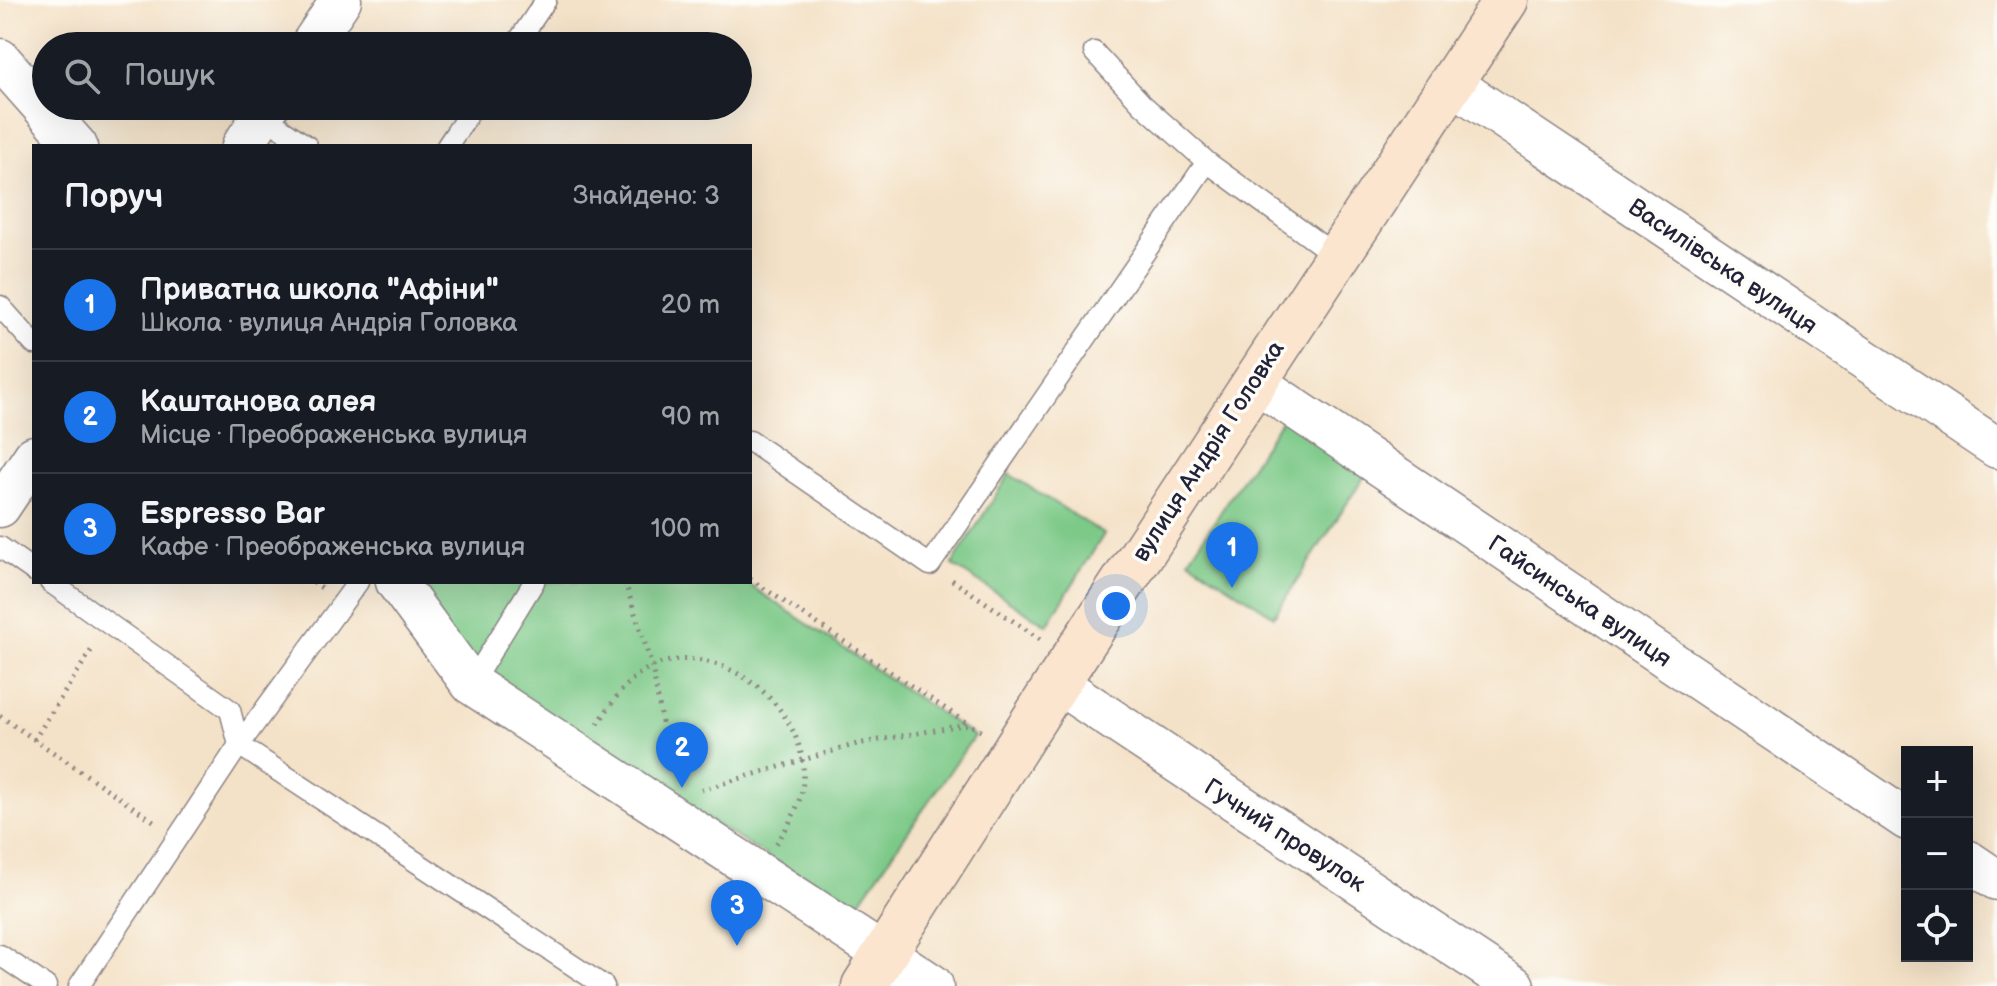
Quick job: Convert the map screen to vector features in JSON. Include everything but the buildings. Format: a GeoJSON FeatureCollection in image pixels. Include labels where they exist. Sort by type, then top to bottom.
{"type":"FeatureCollection","features":[{"type":"Feature","properties":{"kind":"main road","name":"вулиця Андрія Головка"},"geometry":{"type":"LineString","coordinates":[[875,971],[1054,665],[1254,381],[1506,0]]}},
{"type":"Feature","properties":{"kind":"street"},"geometry":{"type":"LineString","coordinates":[[319,32],[341,0]]}},
{"type":"Feature","properties":{"kind":"street"},"geometry":{"type":"LineString","coordinates":[[0,59],[32,95]]}},
{"type":"Feature","properties":{"kind":"street","name":"Василівська вулиця"},"geometry":{"type":"LineString","coordinates":[[1451,83],[1997,448]]}},
{"type":"Feature","properties":{"kind":"street"},"geometry":{"type":"LineString","coordinates":[[54,120],[75,144]]}},
{"type":"Feature","properties":{"kind":"street","name":"Гайсинська вулиця"},"geometry":{"type":"LineString","coordinates":[[1254,381],[1904,818]]}},
{"type":"Feature","properties":{"kind":"street"},"geometry":{"type":"LineString","coordinates":[[397,584],[471,684],[875,971],[931,986]]}},
{"type":"Feature","properties":{"kind":"street","name":"Гучний провулок"},"geometry":{"type":"LineString","coordinates":[[1054,665],[1514,986]]}},
{"type":"Feature","properties":{"kind":"street"},"geometry":{"type":"LineString","coordinates":[[1973,864],[1997,880]]}},
{"type":"Feature","properties":{"kind":"lane"},"geometry":{"type":"LineString","coordinates":[[524,32],[546,0]]}},
{"type":"Feature","properties":{"kind":"lane"},"geometry":{"type":"LineString","coordinates":[[1094,52],[1142,104],[1207,162],[1336,256]]}},
{"type":"Feature","properties":{"kind":"lane"},"geometry":{"type":"LineString","coordinates":[[448,144],[465,120]]}},
{"type":"Feature","properties":{"kind":"lane"},"geometry":{"type":"LineString","coordinates":[[258,123],[303,144]]}},
{"type":"Feature","properties":{"kind":"lane"},"geometry":{"type":"LineString","coordinates":[[752,442],[930,565],[1207,162]]}},
{"type":"Feature","properties":{"kind":"lane"},"geometry":{"type":"LineString","coordinates":[[0,306],[32,342]]}},
{"type":"Feature","properties":{"kind":"lane"},"geometry":{"type":"LineString","coordinates":[[0,547],[32,570]]}},
{"type":"Feature","properties":{"kind":"lane"},"geometry":{"type":"LineString","coordinates":[[53,584],[230,710],[239,745],[604,986]]}},
{"type":"Feature","properties":{"kind":"lane"},"geometry":{"type":"LineString","coordinates":[[79,986],[239,745],[357,584]]}},
{"type":"Feature","properties":{"kind":"lane"},"geometry":{"type":"LineString","coordinates":[[471,684],[533,584]]}},
{"type":"Feature","properties":{"kind":"lane"},"geometry":{"type":"LineString","coordinates":[[0,955],[46,986]]}},
{"type":"Feature","properties":{"kind":"path"},"geometry":{"type":"LineString","coordinates":[[930,565],[1054,665]]}},
{"type":"Feature","properties":{"kind":"path"},"geometry":{"type":"LineString","coordinates":[[752,580],[988,736]]}},
{"type":"Feature","properties":{"kind":"path"},"geometry":{"type":"LineString","coordinates":[[626,584],[652,666],[673,783]]}},
{"type":"Feature","properties":{"kind":"path"},"geometry":{"type":"LineString","coordinates":[[34,740],[109,624]]}},
{"type":"Feature","properties":{"kind":"path"},"geometry":{"type":"LineString","coordinates":[[601,720],[624,688],[652,666],[676,659],[692,659],[738,673],[777,705],[788,721],[800,758],[801,793],[780,838]]}},
{"type":"Feature","properties":{"kind":"path"},"geometry":{"type":"LineString","coordinates":[[0,716],[178,838]]}},
{"type":"Feature","properties":{"kind":"path"},"geometry":{"type":"LineString","coordinates":[[689,793],[800,758],[968,724]]}},
{"type":"Feature","properties":{"kind":"green space"},"geometry":{"type":"Polygon","coordinates":[[[1284,416],[1368,471],[1274,616],[1189,560],[1284,416]]]}},
{"type":"Feature","properties":{"kind":"green space"},"geometry":{"type":"Polygon","coordinates":[[[1009,474],[1104,534],[1047,625],[952,565],[1009,474]]]}},
{"type":"Feature","properties":{"kind":"green space"},"geometry":{"type":"Polygon","coordinates":[[[410,584],[748,584],[974,736],[854,910],[478,678],[410,584]]]}},
{"type":"Feature","properties":{"kind":"place","name":"Приватна школа \"Афіни\""},"geometry":{"type":"Point","coordinates":[1232,588]}},
{"type":"Feature","properties":{"kind":"place","name":"Каштанова алея"},"geometry":{"type":"Point","coordinates":[682,788]}},
{"type":"Feature","properties":{"kind":"place","name":"Espresso Bar"},"geometry":{"type":"Point","coordinates":[737,946]}}]}
